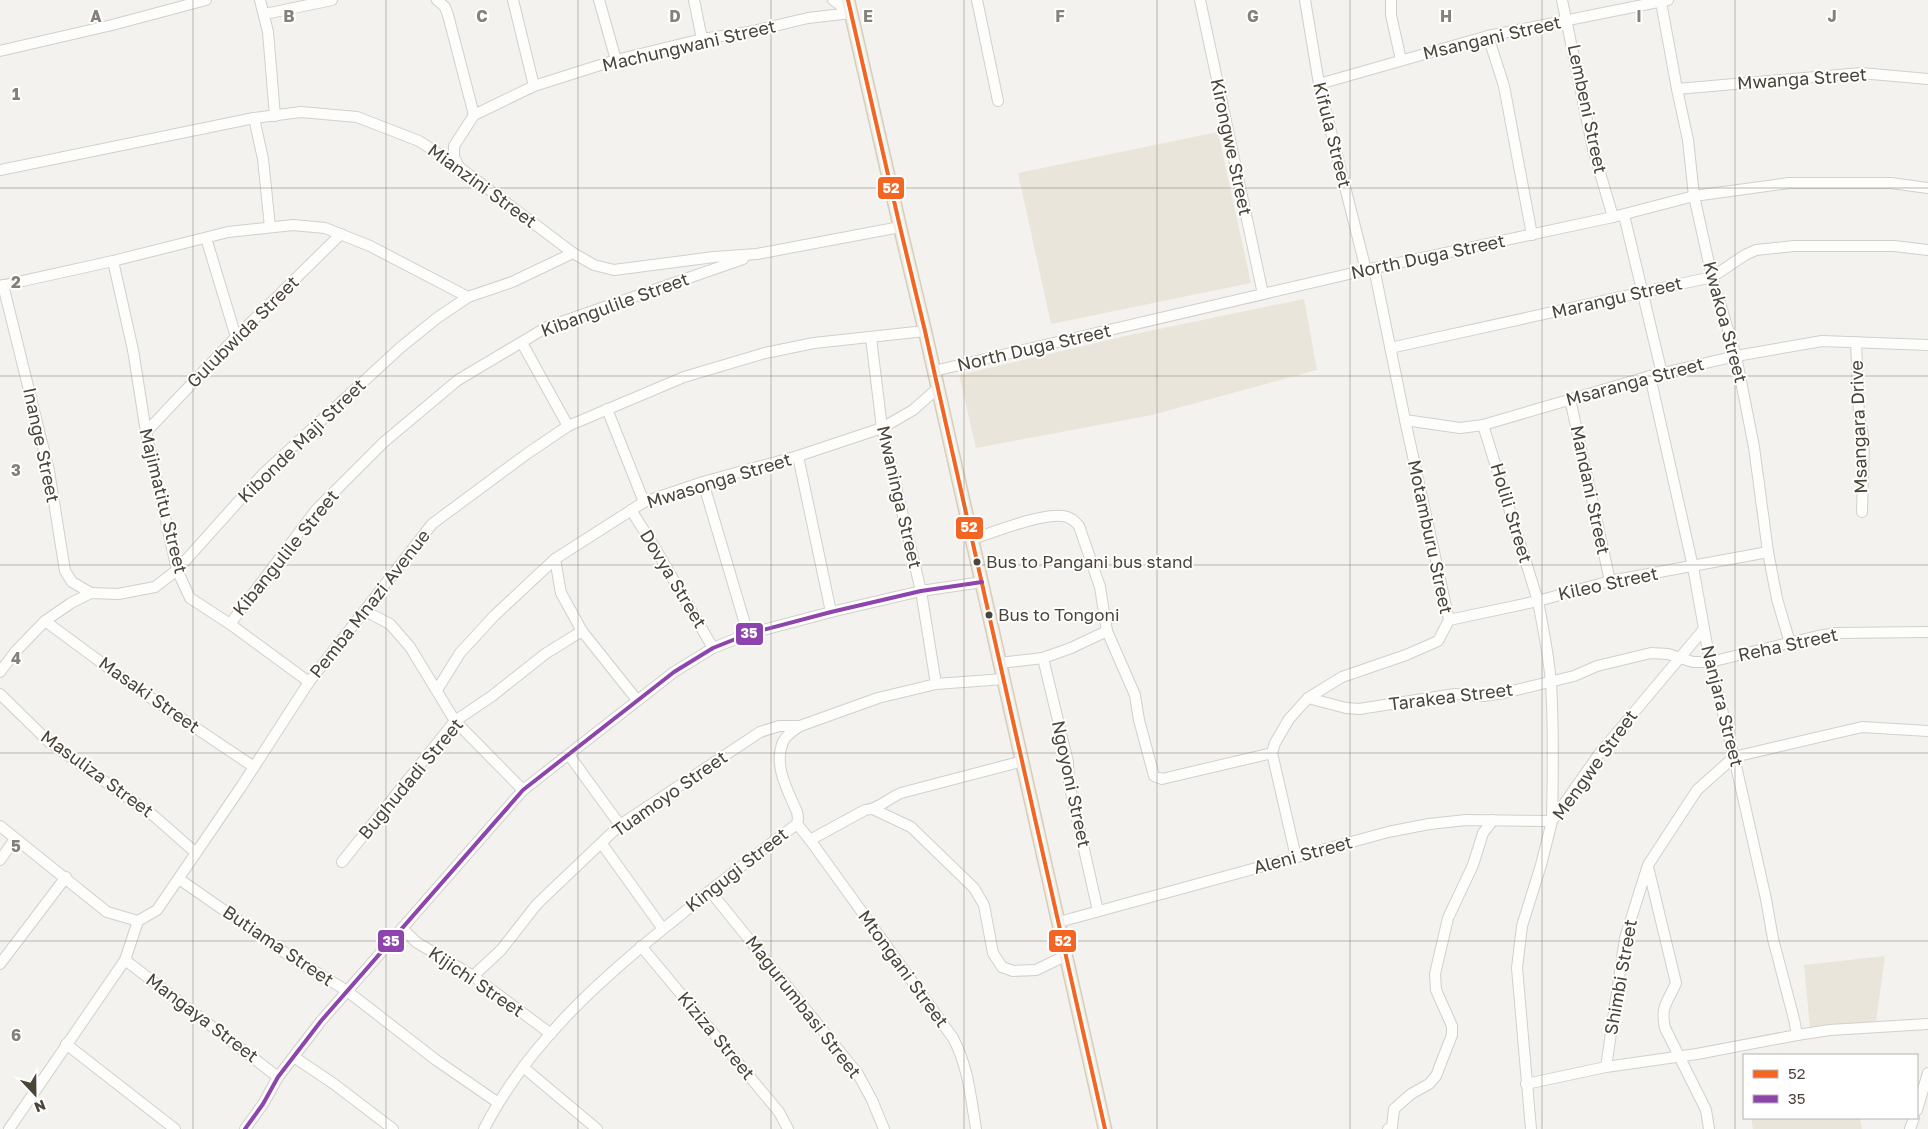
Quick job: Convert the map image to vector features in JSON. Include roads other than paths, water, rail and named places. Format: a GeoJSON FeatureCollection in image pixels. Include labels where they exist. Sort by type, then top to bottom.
{"type":"FeatureCollection","features":[{"type":"Feature","properties":{"kind":"main road"},"geometry":{"type":"LineString","coordinates":[[849,6],[938,388],[1105,1129]]}},
{"type":"Feature","properties":{"kind":"street"},"geometry":{"type":"LineString","coordinates":[[0,51],[112,25],[206,0]]}},
{"type":"Feature","properties":{"kind":"street"},"geometry":{"type":"LineString","coordinates":[[260,0],[265,14],[275,116]]}},
{"type":"Feature","properties":{"kind":"street"},"geometry":{"type":"LineString","coordinates":[[265,14],[332,0]]}},
{"type":"Feature","properties":{"kind":"street"},"geometry":{"type":"LineString","coordinates":[[437,0],[445,7],[448,15],[474,115],[454,146],[454,157],[459,167]]}},
{"type":"Feature","properties":{"kind":"street"},"geometry":{"type":"LineString","coordinates":[[513,0],[534,86]]}},
{"type":"Feature","properties":{"kind":"street"},"geometry":{"type":"LineString","coordinates":[[599,0],[616,60]]}},
{"type":"Feature","properties":{"kind":"street"},"geometry":{"type":"LineString","coordinates":[[694,0],[702,39]]}},
{"type":"Feature","properties":{"kind":"street"},"geometry":{"type":"LineString","coordinates":[[833,0],[849,6]]}},
{"type":"Feature","properties":{"kind":"street"},"geometry":{"type":"LineString","coordinates":[[977,0],[998,101]]}},
{"type":"Feature","properties":{"kind":"street","name":"Kirongwe Street"},"geometry":{"type":"LineString","coordinates":[[1200,0],[1263,294]]}},
{"type":"Feature","properties":{"kind":"street","name":"Kifula Street"},"geometry":{"type":"LineString","coordinates":[[1306,0],[1319,84],[1370,269]]}},
{"type":"Feature","properties":{"kind":"street"},"geometry":{"type":"LineString","coordinates":[[1391,0],[1391,15],[1401,60]]}},
{"type":"Feature","properties":{"kind":"street","name":"Lembeni Street"},"geometry":{"type":"LineString","coordinates":[[1562,0],[1568,20],[1593,149],[1613,217]]}},
{"type":"Feature","properties":{"kind":"street","name":"Msangani Street"},"geometry":{"type":"LineString","coordinates":[[1319,84],[1488,36],[1664,1]]}},
{"type":"Feature","properties":{"kind":"street","name":"Kwakoa Street"},"geometry":{"type":"LineString","coordinates":[[1664,1],[1677,89],[1688,140],[1694,196],[1712,277],[1736,356],[1754,447],[1768,552],[1777,598],[1790,643]]}},
{"type":"Feature","properties":{"kind":"street","name":"Machungwani Street"},"geometry":{"type":"LineString","coordinates":[[474,115],[534,86],[616,60],[702,39],[749,32],[849,6]]}},
{"type":"Feature","properties":{"kind":"street"},"geometry":{"type":"LineString","coordinates":[[1488,36],[1504,86],[1532,235]]}},
{"type":"Feature","properties":{"kind":"street","name":"Mwanga Street"},"geometry":{"type":"LineString","coordinates":[[1677,89],[1861,73],[1928,79]]}},
{"type":"Feature","properties":{"kind":"street","name":"Mianzini Street"},"geometry":{"type":"LineString","coordinates":[[0,170],[254,118],[301,112],[357,117],[419,140],[459,167],[573,253],[594,264],[614,270],[714,257],[757,254],[900,227]]}},
{"type":"Feature","properties":{"kind":"street"},"geometry":{"type":"LineString","coordinates":[[254,118],[263,159],[270,227]]}},
{"type":"Feature","properties":{"kind":"street","name":"North Duga Street"},"geometry":{"type":"LineString","coordinates":[[934,371],[1370,269],[1613,217],[1694,196],[1789,183],[1891,183],[1928,188]]}},
{"type":"Feature","properties":{"kind":"street"},"geometry":{"type":"LineString","coordinates":[[1624,214],[1662,374]]}},
{"type":"Feature","properties":{"kind":"street"},"geometry":{"type":"LineString","coordinates":[[1,285],[113,261],[228,232],[293,225],[325,228],[341,234],[370,246],[468,297]]}},
{"type":"Feature","properties":{"kind":"street","name":"Gulubwida Street"},"geometry":{"type":"LineString","coordinates":[[146,432],[236,337],[341,234]]}},
{"type":"Feature","properties":{"kind":"street"},"geometry":{"type":"LineString","coordinates":[[206,238],[236,337]]}},
{"type":"Feature","properties":{"kind":"street","name":"Marangu Street"},"geometry":{"type":"LineString","coordinates":[[1390,348],[1712,277],[1756,250],[1794,246],[1894,246],[1928,250]]}},
{"type":"Feature","properties":{"kind":"street","name":"Kibonde Maji Street"},"geometry":{"type":"LineString","coordinates":[[0,672],[15,652],[45,621],[71,603],[91,594],[118,594],[155,587],[177,570],[263,474],[401,347],[437,318],[468,297],[512,282],[573,253]]}},
{"type":"Feature","properties":{"kind":"street","name":"Kibangulile Street"},"geometry":{"type":"LineString","coordinates":[[230,624],[316,510],[384,442],[458,380],[547,327],[757,254]]}},
{"type":"Feature","properties":{"kind":"street","name":"Majimatitu Street"},"geometry":{"type":"LineString","coordinates":[[113,261],[133,350],[146,432],[177,570],[190,598],[230,624],[308,682]]}},
{"type":"Feature","properties":{"kind":"street","name":"Motamburu Street"},"geometry":{"type":"LineString","coordinates":[[1272,753],[1275,743],[1289,719],[1308,698],[1342,677],[1406,655],[1438,641],[1449,620],[1390,348],[1370,269]]}},
{"type":"Feature","properties":{"kind":"street","name":"Inange Street"},"geometry":{"type":"LineString","coordinates":[[1,285],[49,471],[65,571],[72,582],[91,594]]}},
{"type":"Feature","properties":{"kind":"street","name":"Pemba Mnazi Avenue"},"geometry":{"type":"LineString","coordinates":[[138,921],[157,910],[254,767],[308,682],[432,524],[568,426],[684,377],[765,353],[814,343],[925,331]]}},
{"type":"Feature","properties":{"kind":"street","name":"Mwaninga Street"},"geometry":{"type":"LineString","coordinates":[[871,338],[882,428],[921,592],[936,684]]}},
{"type":"Feature","properties":{"kind":"street","name":"Msaranga Street"},"geometry":{"type":"LineString","coordinates":[[1405,420],[1460,428],[1483,426],[1650,376],[1736,356],[1822,341],[1928,345]]}},
{"type":"Feature","properties":{"kind":"street","name":"Msangara Drive"},"geometry":{"type":"LineString","coordinates":[[1856,342],[1859,415],[1864,442],[1862,512]]}},
{"type":"Feature","properties":{"kind":"street"},"geometry":{"type":"LineString","coordinates":[[522,343],[568,426]]}},
{"type":"Feature","properties":{"kind":"street","name":"Nanjara Street"},"geometry":{"type":"LineString","coordinates":[[1650,376],[1694,567],[1710,662],[1734,757],[1766,899],[1773,939],[1797,1035]]}},
{"type":"Feature","properties":{"kind":"street","name":"Mwasonga Street"},"geometry":{"type":"LineString","coordinates":[[437,690],[466,647],[494,616],[555,559],[644,502],[703,482],[798,456],[882,428],[913,410],[938,388]]}},
{"type":"Feature","properties":{"kind":"street","name":"Mandani Street"},"geometry":{"type":"LineString","coordinates":[[1570,399],[1610,582]]}},
{"type":"Feature","properties":{"kind":"street"},"geometry":{"type":"LineString","coordinates":[[607,409],[644,502]]}},
{"type":"Feature","properties":{"kind":"street","name":"Holili Street"},"geometry":{"type":"LineString","coordinates":[[1483,426],[1538,600],[1551,682],[1553,723],[1552,821]]}},
{"type":"Feature","properties":{"kind":"street"},"geometry":{"type":"LineString","coordinates":[[798,456],[831,612]]}},
{"type":"Feature","properties":{"kind":"street"},"geometry":{"type":"LineString","coordinates":[[703,482],[748,634]]}},
{"type":"Feature","properties":{"kind":"street","name":"Dovya Street"},"geometry":{"type":"LineString","coordinates":[[631,510],[714,648]]}},
{"type":"Feature","properties":{"kind":"street"},"geometry":{"type":"LineString","coordinates":[[972,539],[1040,518],[1063,516],[1073,519],[1084,537],[1100,587],[1106,631],[1135,695],[1139,720],[1154,776],[1162,780],[1272,753],[1296,857]]}},
{"type":"Feature","properties":{"kind":"street","name":"Kileo Street"},"geometry":{"type":"LineString","coordinates":[[1449,620],[1610,582],[1768,552]]}},
{"type":"Feature","properties":{"kind":"street"},"geometry":{"type":"LineString","coordinates":[[555,559],[561,593],[582,632],[637,700]]}},
{"type":"Feature","properties":{"kind":"street"},"geometry":{"type":"LineString","coordinates":[[250,1128],[278,1077],[322,1021],[523,790],[674,672],[714,648],[748,634],[831,612],[921,592],[982,582]]}},
{"type":"Feature","properties":{"kind":"street"},"geometry":{"type":"LineString","coordinates":[[365,610],[390,624],[405,641],[455,721],[523,790]]}},
{"type":"Feature","properties":{"kind":"street","name":"Masaki Street"},"geometry":{"type":"LineString","coordinates":[[45,621],[132,686],[254,767]]}},
{"type":"Feature","properties":{"kind":"street","name":"Mengwe Street"},"geometry":{"type":"LineString","coordinates":[[1531,1129],[1517,968],[1522,926],[1541,865],[1552,821],[1599,754],[1704,629]]}},
{"type":"Feature","properties":{"kind":"street"},"geometry":{"type":"LineString","coordinates":[[1000,663],[1042,658],[1072,648],[1106,631]]}},
{"type":"Feature","properties":{"kind":"street","name":"Bughudadi Street"},"geometry":{"type":"LineString","coordinates":[[342,862],[455,721],[492,696],[545,654],[582,632]]}},
{"type":"Feature","properties":{"kind":"street","name":"Reha Street"},"geometry":{"type":"LineString","coordinates":[[1679,658],[1693,662],[1710,662],[1836,633],[1928,632]]}},
{"type":"Feature","properties":{"kind":"street","name":"Tarakea Street"},"geometry":{"type":"LineString","coordinates":[[1308,698],[1346,708],[1359,708],[1455,694],[1484,696],[1574,676],[1597,666],[1625,658],[1651,653],[1668,654],[1679,658]]}},
{"type":"Feature","properties":{"kind":"street","name":"Ngoyoni Street"},"geometry":{"type":"LineString","coordinates":[[1042,658],[1068,762],[1069,783],[1098,911]]}},
{"type":"Feature","properties":{"kind":"street","name":"Kingugi Street"},"geometry":{"type":"LineString","coordinates":[[484,1129],[497,1102],[523,1067],[578,1005],[641,946],[710,890],[797,824],[798,818],[780,770],[780,756],[783,741],[800,726],[878,698],[936,684],[1004,680]]}},
{"type":"Feature","properties":{"kind":"street","name":"Masuliza Street"},"geometry":{"type":"LineString","coordinates":[[0,694],[49,742],[154,816],[196,853]]}},
{"type":"Feature","properties":{"kind":"street","name":"Tuamoyo Street"},"geometry":{"type":"LineString","coordinates":[[473,976],[501,950],[537,904],[620,826],[760,732],[779,726],[800,726]]}},
{"type":"Feature","properties":{"kind":"street","name":"Shimbi Street"},"geometry":{"type":"LineString","coordinates":[[1606,1067],[1625,938],[1648,865],[1697,790],[1734,757],[1862,727],[1928,731]]}},
{"type":"Feature","properties":{"kind":"street"},"geometry":{"type":"LineString","coordinates":[[569,755],[620,826]]}},
{"type":"Feature","properties":{"kind":"street"},"geometry":{"type":"LineString","coordinates":[[875,810],[889,798],[901,794],[1023,761]]}},
{"type":"Feature","properties":{"kind":"street"},"geometry":{"type":"LineString","coordinates":[[810,840],[865,810],[875,810],[911,827],[974,888],[984,905],[993,953],[1002,968],[1013,971],[1036,970],[1067,955]]}},
{"type":"Feature","properties":{"kind":"street","name":"Aleni Street"},"geometry":{"type":"LineString","coordinates":[[1059,922],[1388,832],[1429,824],[1466,820],[1552,821]]}},
{"type":"Feature","properties":{"kind":"street"},"geometry":{"type":"LineString","coordinates":[[1388,1129],[1392,1127],[1394,1109],[1411,1094],[1429,1084],[1436,1076],[1452,1035],[1452,1026],[1436,990],[1435,974],[1448,918],[1473,865],[1483,833],[1493,820]]}},
{"type":"Feature","properties":{"kind":"street","name":"Mtongani Street"},"geometry":{"type":"LineString","coordinates":[[797,824],[953,1038],[961,1053],[966,1071],[976,1129]]}},
{"type":"Feature","properties":{"kind":"street"},"geometry":{"type":"LineString","coordinates":[[0,826],[66,877],[107,912],[138,921],[125,960],[9,1129]]}},
{"type":"Feature","properties":{"kind":"street"},"geometry":{"type":"LineString","coordinates":[[0,860],[15,839]]}},
{"type":"Feature","properties":{"kind":"street"},"geometry":{"type":"LineString","coordinates":[[602,844],[663,928]]}},
{"type":"Feature","properties":{"kind":"street"},"geometry":{"type":"LineString","coordinates":[[1648,865],[1676,983],[1666,1001],[1662,1015],[1664,1028],[1706,1110],[1709,1129]]}},
{"type":"Feature","properties":{"kind":"street"},"geometry":{"type":"LineString","coordinates":[[0,964],[66,877]]}},
{"type":"Feature","properties":{"kind":"street","name":"Butiama Street"},"geometry":{"type":"LineString","coordinates":[[179,879],[284,952],[347,992],[436,1060],[497,1102]]}},
{"type":"Feature","properties":{"kind":"street","name":"Magurumbasi Street"},"geometry":{"type":"LineString","coordinates":[[710,890],[858,1074],[872,1100],[884,1129]]}},
{"type":"Feature","properties":{"kind":"street","name":"Kijichi Street"},"geometry":{"type":"LineString","coordinates":[[402,928],[416,942],[473,976],[551,1034]]}},
{"type":"Feature","properties":{"kind":"street","name":"Kiziza Street"},"geometry":{"type":"LineString","coordinates":[[641,946],[779,1112],[788,1129]]}},
{"type":"Feature","properties":{"kind":"street","name":"Mangaya Street"},"geometry":{"type":"LineString","coordinates":[[125,960],[278,1077]]}},
{"type":"Feature","properties":{"kind":"street"},"geometry":{"type":"LineString","coordinates":[[1526,1084],[1606,1067],[1830,1030],[1928,1024]]}},
{"type":"Feature","properties":{"kind":"street"},"geometry":{"type":"LineString","coordinates":[[66,1044],[175,1129]]}},
{"type":"Feature","properties":{"kind":"street"},"geometry":{"type":"LineString","coordinates":[[294,1057],[334,1084],[393,1129]]}},
{"type":"Feature","properties":{"kind":"street"},"geometry":{"type":"LineString","coordinates":[[523,1067],[597,1129]]}},
{"type":"Feature","properties":{"kind":"street"},"geometry":{"type":"LineString","coordinates":[[1918,1107],[1928,1074]]}},
{"type":"Feature","properties":{"kind":"place","name":"Bus to Pangani bus stand"},"geometry":{"type":"Point","coordinates":[977,562]}},
{"type":"Feature","properties":{"kind":"place","name":"Bus to Tongoni"},"geometry":{"type":"Point","coordinates":[989,615]}}]}
